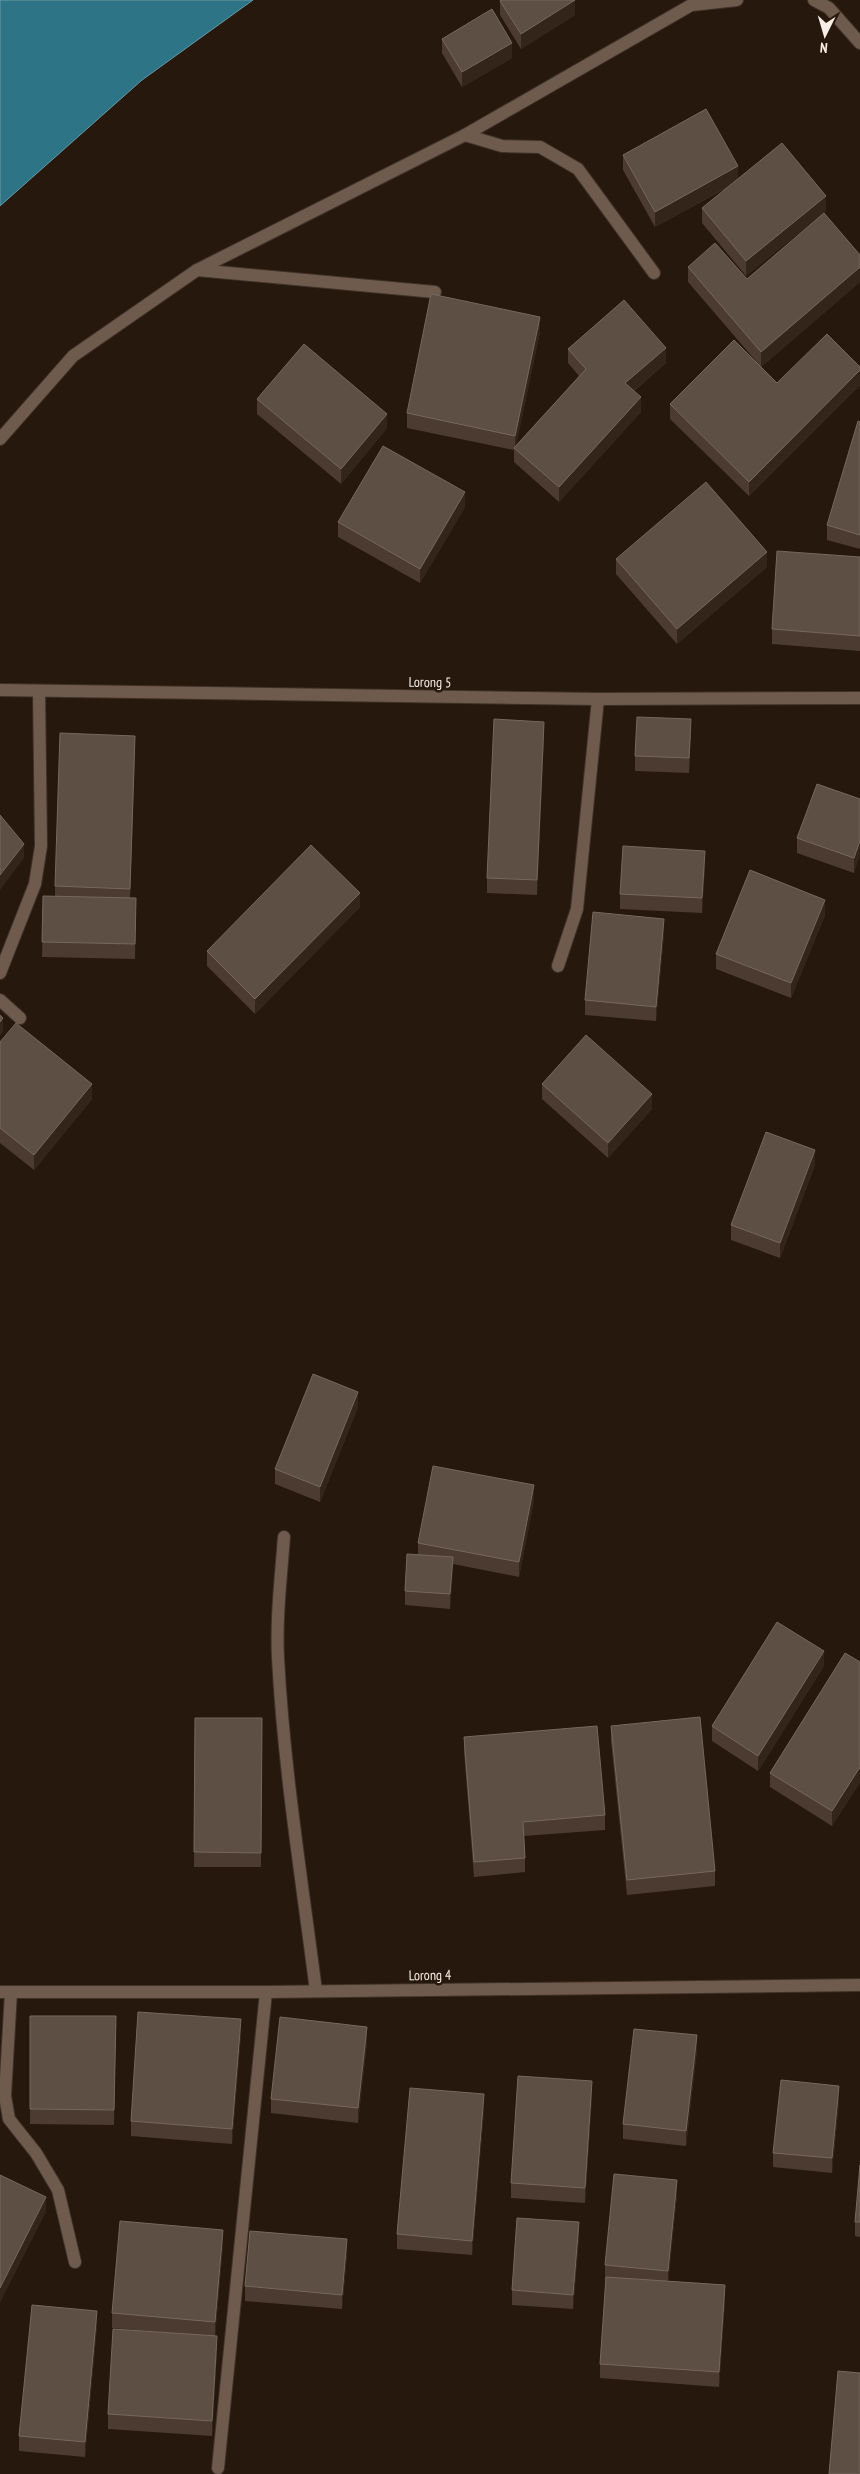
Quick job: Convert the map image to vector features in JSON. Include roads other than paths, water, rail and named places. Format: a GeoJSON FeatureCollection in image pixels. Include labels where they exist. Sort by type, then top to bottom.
{"type":"FeatureCollection","features":[{"type":"Feature","properties":{"kind":"street"},"geometry":{"type":"LineString","coordinates":[[0,439],[73,356],[197,270],[465,135],[694,3],[737,0]]}},
{"type":"Feature","properties":{"kind":"street"},"geometry":{"type":"LineString","coordinates":[[814,0],[829,8],[860,43]]}},
{"type":"Feature","properties":{"kind":"street"},"geometry":{"type":"LineString","coordinates":[[465,135],[502,146],[540,147],[578,169],[654,273]]}},
{"type":"Feature","properties":{"kind":"street"},"geometry":{"type":"LineString","coordinates":[[197,270],[435,292]]}},
{"type":"Feature","properties":{"kind":"street","name":"Lorong 5"},"geometry":{"type":"LineString","coordinates":[[0,690],[598,699],[860,698]]}},
{"type":"Feature","properties":{"kind":"street"},"geometry":{"type":"LineString","coordinates":[[0,973],[35,884],[41,846],[39,691]]}},
{"type":"Feature","properties":{"kind":"street"},"geometry":{"type":"LineString","coordinates":[[558,966],[576,910],[598,699]]}},
{"type":"Feature","properties":{"kind":"street"},"geometry":{"type":"LineString","coordinates":[[0,1000],[20,1018]]}},
{"type":"Feature","properties":{"kind":"street"},"geometry":{"type":"LineString","coordinates":[[284,1537],[278,1605],[278,1658],[290,1780],[316,1991]]}},
{"type":"Feature","properties":{"kind":"street","name":"Lorong 4"},"geometry":{"type":"LineString","coordinates":[[6,1992],[266,1992],[860,1985]]}},
{"type":"Feature","properties":{"kind":"street"},"geometry":{"type":"LineString","coordinates":[[6,1992],[11,2012],[5,2096],[9,2119],[36,2153],[58,2190],[75,2262]]}},
{"type":"Feature","properties":{"kind":"street"},"geometry":{"type":"LineString","coordinates":[[218,2468],[266,1992]]}},
{"type":"Feature","properties":{"kind":"water"},"geometry":{"type":"Polygon","coordinates":[[[0,0],[253,0],[142,80],[0,206],[0,0]]]}}]}
